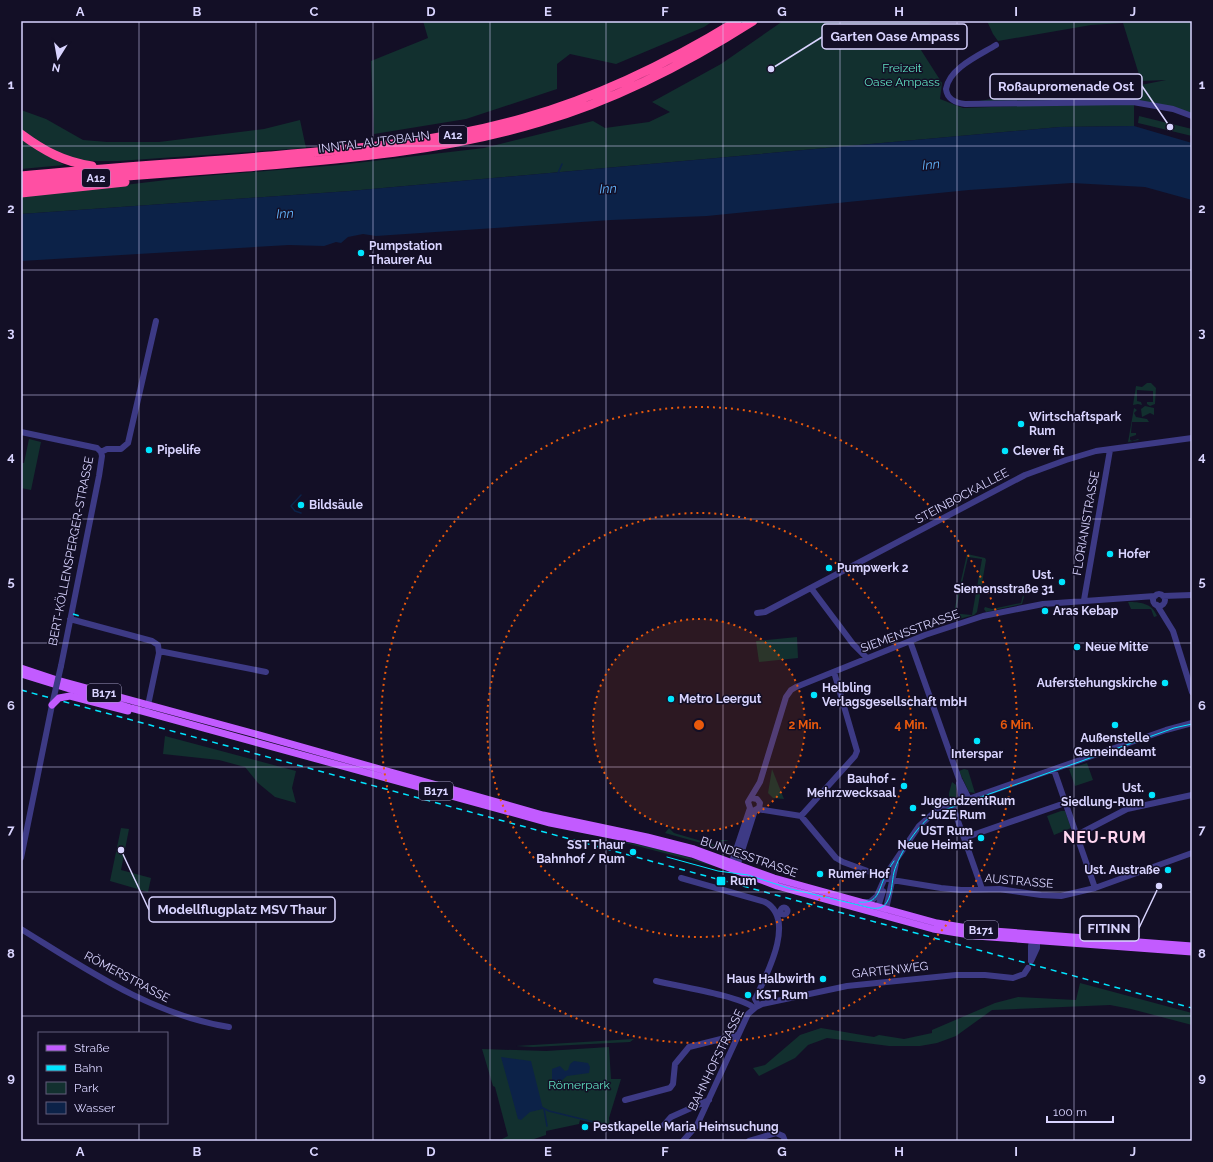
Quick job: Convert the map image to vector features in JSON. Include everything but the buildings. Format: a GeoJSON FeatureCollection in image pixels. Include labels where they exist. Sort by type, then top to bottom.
{"type":"FeatureCollection","features":[{"type":"Feature","properties":{"kind":"highway","name":"INNTAL AUTOBAHN"},"geometry":{"type":"LineString","coordinates":[[620,88],[737,21]]}},
{"type":"Feature","properties":{"kind":"highway","name":"INNTAL AUTOBAHN"},"geometry":{"type":"LineString","coordinates":[[21,184],[315,162],[453,144],[535,124],[693,57],[753,21]]}},
{"type":"Feature","properties":{"kind":"highway","name":"INNTAL AUTOBAHN"},"geometry":{"type":"LineString","coordinates":[[21,176],[341,150],[426,140],[523,119],[605,94]]}},
{"type":"Feature","properties":{"kind":"highway"},"geometry":{"type":"LineString","coordinates":[[21,134],[47,152],[60,158],[76,164],[105,169]]}},
{"type":"Feature","properties":{"kind":"highway"},"geometry":{"type":"LineString","coordinates":[[21,193],[150,179],[171,173]]}},
{"type":"Feature","properties":{"kind":"main road","name":"B171"},"geometry":{"type":"LineString","coordinates":[[21,668],[147,708],[178,720],[550,823],[636,840],[714,861]]}},
{"type":"Feature","properties":{"kind":"main road","name":"B171"},"geometry":{"type":"LineString","coordinates":[[21,674],[147,708]]}},
{"type":"Feature","properties":{"kind":"main road"},"geometry":{"type":"LineString","coordinates":[[52,708],[62,697],[70,696],[165,720],[178,720]]}},
{"type":"Feature","properties":{"kind":"main road","name":"BUNDESSTRASSE"},"geometry":{"type":"LineString","coordinates":[[147,708],[259,735],[558,819],[647,837],[677,845],[774,878],[861,902],[958,934],[1192,946]]}},
{"type":"Feature","properties":{"kind":"main road","name":"BUNDESSTRASSE"},"geometry":{"type":"LineString","coordinates":[[714,861],[787,889],[882,910]]}},
{"type":"Feature","properties":{"kind":"main road","name":"BUNDESSTRASSE"},"geometry":{"type":"LineString","coordinates":[[1035,938],[1192,952]]}},
{"type":"Feature","properties":{"kind":"street"},"geometry":{"type":"LineString","coordinates":[[996,45],[961,67],[951,77],[946,89],[950,98],[965,104],[1133,102],[1172,109],[1192,116]]}},
{"type":"Feature","properties":{"kind":"street","name":"BERT-KÖLLENSPERGER-STRASSE"},"geometry":{"type":"LineString","coordinates":[[52,708],[102,456],[101,452],[107,449],[120,449],[128,443],[156,321]]}},
{"type":"Feature","properties":{"kind":"street"},"geometry":{"type":"LineString","coordinates":[[21,432],[97,448],[101,452]]}},
{"type":"Feature","properties":{"kind":"street","name":"STEINBOCKALLEE"},"geometry":{"type":"LineString","coordinates":[[757,614],[765,612],[1025,475],[1096,451],[1192,438]]}},
{"type":"Feature","properties":{"kind":"street","name":"FLORIANISTRASSE"},"geometry":{"type":"LineString","coordinates":[[1084,600],[1110,450]]}},
{"type":"Feature","properties":{"kind":"street"},"geometry":{"type":"LineString","coordinates":[[811,588],[853,644],[867,658]]}},
{"type":"Feature","properties":{"kind":"street","name":"SIEMENSSTRASSE"},"geometry":{"type":"LineString","coordinates":[[734,864],[756,806],[760,782],[787,695],[796,687],[910,641],[955,625],[996,613],[1043,604],[1084,600],[1138,596],[1159,601],[1180,595],[1192,595]]}},
{"type":"Feature","properties":{"kind":"street"},"geometry":{"type":"LineString","coordinates":[[1159,601],[1173,631],[1192,692]]}},
{"type":"Feature","properties":{"kind":"street"},"geometry":{"type":"LineString","coordinates":[[70,619],[152,641],[158,644],[160,651],[147,708]]}},
{"type":"Feature","properties":{"kind":"street"},"geometry":{"type":"LineString","coordinates":[[910,641],[959,779],[969,799]]}},
{"type":"Feature","properties":{"kind":"street"},"geometry":{"type":"LineString","coordinates":[[853,644],[860,661]]}},
{"type":"Feature","properties":{"kind":"street"},"geometry":{"type":"LineString","coordinates":[[160,651],[266,672]]}},
{"type":"Feature","properties":{"kind":"street"},"geometry":{"type":"LineString","coordinates":[[752,798],[756,806],[801,816],[855,756],[857,751],[834,672]]}},
{"type":"Feature","properties":{"kind":"street"},"geometry":{"type":"LineString","coordinates":[[21,858],[52,708]]}},
{"type":"Feature","properties":{"kind":"street"},"geometry":{"type":"LineString","coordinates":[[882,910],[889,879],[897,860],[922,822],[933,812],[952,804],[1054,770],[1174,727],[1192,723]]}},
{"type":"Feature","properties":{"kind":"street"},"geometry":{"type":"LineString","coordinates":[[1054,770],[1095,888]]}},
{"type":"Feature","properties":{"kind":"street"},"geometry":{"type":"LineString","coordinates":[[959,779],[962,801]]}},
{"type":"Feature","properties":{"kind":"street","name":"SIEMENSSTRASSE"},"geometry":{"type":"LineString","coordinates":[[756,806],[748,802],[752,798],[760,782]]}},
{"type":"Feature","properties":{"kind":"street"},"geometry":{"type":"LineString","coordinates":[[1077,835],[1127,809],[1192,795]]}},
{"type":"Feature","properties":{"kind":"street"},"geometry":{"type":"LineString","coordinates":[[964,838],[1065,803]]}},
{"type":"Feature","properties":{"kind":"street"},"geometry":{"type":"LineString","coordinates":[[952,804],[982,889]]}},
{"type":"Feature","properties":{"kind":"street","name":"AUSTRASSE"},"geometry":{"type":"LineString","coordinates":[[801,816],[836,858],[889,879],[959,890],[999,889],[1041,895],[1061,896],[1095,888],[1192,853]]}},
{"type":"Feature","properties":{"kind":"street"},"geometry":{"type":"LineString","coordinates":[[714,861],[734,864],[741,872]]}},
{"type":"Feature","properties":{"kind":"street"},"geometry":{"type":"LineString","coordinates":[[681,878],[765,902],[772,908],[780,924]]}},
{"type":"Feature","properties":{"kind":"street"},"geometry":{"type":"LineString","coordinates":[[861,902],[870,902],[875,899],[889,879]]}},
{"type":"Feature","properties":{"kind":"street","name":"BAHNHOFSTRASSE"},"geometry":{"type":"LineString","coordinates":[[683,1141],[697,1125],[737,1035],[748,1014],[756,1007],[755,999],[773,958],[782,915]]}},
{"type":"Feature","properties":{"kind":"street","name":"RÖMERSTRASSE"},"geometry":{"type":"LineString","coordinates":[[21,929],[146,1002],[189,1019],[229,1027]]}},
{"type":"Feature","properties":{"kind":"street","name":"GARTENWEG"},"geometry":{"type":"LineString","coordinates":[[756,1007],[834,988],[874,982],[956,975],[985,975],[1013,978],[1024,974],[1028,968]]}},
{"type":"Feature","properties":{"kind":"street"},"geometry":{"type":"LineString","coordinates":[[656,981],[728,997],[756,1007]]}},
{"type":"Feature","properties":{"kind":"street"},"geometry":{"type":"LineString","coordinates":[[625,1100],[670,1088],[673,1084],[675,1064],[689,1047],[737,1035]]}},
{"type":"Feature","properties":{"kind":"street"},"geometry":{"type":"LineString","coordinates":[[664,1124],[671,1117],[709,1100]]}},
{"type":"Feature","properties":{"kind":"street"},"geometry":{"type":"LineString","coordinates":[[748,1141],[776,1133],[783,1136],[785,1141]]}},
{"type":"Feature","properties":{"kind":"green space"},"geometry":{"type":"Polygon","coordinates":[[[423,21],[713,21],[704,27],[616,64],[570,54],[557,64],[557,89],[466,119],[374,134],[371,61],[428,38],[423,21]]]}},
{"type":"Feature","properties":{"kind":"green space","name":"Freizeit Oase Ampass"},"geometry":{"type":"Polygon","coordinates":[[[783,21],[933,21],[912,36],[942,83],[940,99],[963,108],[1042,105],[1134,105],[1134,126],[1060,127],[350,191],[21,214],[21,196],[191,177],[339,165],[484,148],[593,121],[605,128],[649,122],[670,112],[652,102],[721,64],[783,21]]]}},
{"type":"Feature","properties":{"kind":"green space"},"geometry":{"type":"Polygon","coordinates":[[[987,21],[1192,21],[1192,114],[1134,100],[972,102],[1032,93],[1136,86],[1166,80],[1141,81],[1123,23],[1091,25],[998,41],[987,21]]]}},
{"type":"Feature","properties":{"kind":"green space"},"geometry":{"type":"Polygon","coordinates":[[[21,110],[46,119],[83,140],[107,142],[159,142],[264,129],[300,120],[306,148],[118,161],[80,161],[55,152],[21,130],[21,110]]]}},
{"type":"Feature","properties":{"kind":"green space"},"geometry":{"type":"Polygon","coordinates":[[[1139,116],[1192,129],[1192,136],[1138,123],[1139,116]]]}},
{"type":"Feature","properties":{"kind":"green space"},"geometry":{"type":"Polygon","coordinates":[[[21,138],[64,165],[21,169],[21,138]]]}},
{"type":"Feature","properties":{"kind":"green space"},"geometry":{"type":"Polygon","coordinates":[[[1147,383],[1151,383],[1156,388],[1155,404],[1150,406],[1147,404],[1147,402],[1153,402],[1153,391],[1137,390],[1137,401],[1141,402],[1142,405],[1133,405],[1136,386],[1142,387],[1147,383]]]}},
{"type":"Feature","properties":{"kind":"green space"},"geometry":{"type":"Polygon","coordinates":[[[1145,406],[1154,408],[1154,415],[1150,413],[1142,417],[1141,409],[1145,406]]]}},
{"type":"Feature","properties":{"kind":"green space"},"geometry":{"type":"Polygon","coordinates":[[[1134,408],[1137,410],[1134,413],[1136,417],[1147,419],[1149,422],[1132,422],[1131,433],[1136,433],[1136,435],[1130,437],[1130,440],[1139,440],[1128,442],[1134,408]]]}},
{"type":"Feature","properties":{"kind":"green space"},"geometry":{"type":"Polygon","coordinates":[[[29,439],[41,442],[31,490],[21,488],[21,463],[24,463],[29,439]]]}},
{"type":"Feature","properties":{"kind":"green space"},"geometry":{"type":"Polygon","coordinates":[[[967,554],[985,558],[986,560],[977,612],[974,615],[959,619],[960,614],[972,615],[982,559],[968,557],[953,622],[952,620],[967,554]]]}},
{"type":"Feature","properties":{"kind":"green space"},"geometry":{"type":"Polygon","coordinates":[[[1023,595],[1024,597],[1022,604],[986,612],[984,609],[985,607],[992,609],[1021,603],[1023,595]]]}},
{"type":"Feature","properties":{"kind":"green space"},"geometry":{"type":"Polygon","coordinates":[[[1128,602],[1145,604],[1152,608],[1157,616],[1154,617],[1151,609],[1131,609],[1128,602]]]}},
{"type":"Feature","properties":{"kind":"green space"},"geometry":{"type":"Polygon","coordinates":[[[797,637],[798,658],[759,662],[756,641],[797,637]]]}},
{"type":"Feature","properties":{"kind":"green space"},"geometry":{"type":"Polygon","coordinates":[[[165,736],[296,771],[292,788],[296,803],[275,797],[258,783],[245,767],[219,760],[163,754],[165,736]]]}},
{"type":"Feature","properties":{"kind":"green space"},"geometry":{"type":"Polygon","coordinates":[[[1087,763],[1093,780],[1075,786],[1069,769],[1087,763]]]}},
{"type":"Feature","properties":{"kind":"green space"},"geometry":{"type":"Polygon","coordinates":[[[772,769],[784,799],[773,798],[768,793],[772,769]]]}},
{"type":"Feature","properties":{"kind":"green space"},"geometry":{"type":"Polygon","coordinates":[[[964,769],[968,770],[975,793],[969,792],[959,771],[964,769]]]}},
{"type":"Feature","properties":{"kind":"green space"},"geometry":{"type":"Polygon","coordinates":[[[952,782],[956,785],[956,797],[933,808],[932,806],[949,800],[952,782]]]}},
{"type":"Feature","properties":{"kind":"green space"},"geometry":{"type":"Polygon","coordinates":[[[1065,811],[1071,828],[1054,835],[1047,816],[1065,811]]]}},
{"type":"Feature","properties":{"kind":"green space"},"geometry":{"type":"Polygon","coordinates":[[[121,828],[129,829],[121,870],[151,878],[148,892],[110,881],[121,828]]]}},
{"type":"Feature","properties":{"kind":"green space"},"geometry":{"type":"Polygon","coordinates":[[[669,828],[674,833],[715,845],[721,840],[728,840],[723,841],[719,848],[665,833],[669,828]]]}},
{"type":"Feature","properties":{"kind":"green space"},"geometry":{"type":"Polygon","coordinates":[[[610,839],[638,844],[692,858],[718,867],[610,839]]]}},
{"type":"Feature","properties":{"kind":"green space"},"geometry":{"type":"Polygon","coordinates":[[[1080,983],[1192,1013],[1192,1025],[1110,1005],[992,1010],[956,1036],[937,1043],[920,1046],[889,1046],[827,1038],[808,1045],[795,1058],[759,1076],[753,1068],[765,1065],[800,1035],[821,1028],[874,1037],[879,1035],[904,1039],[932,1033],[932,1030],[995,1003],[1018,997],[1076,1000],[1080,983]]]}},
{"type":"Feature","properties":{"kind":"green space"},"geometry":{"type":"Polygon","coordinates":[[[634,1039],[630,1042],[533,1047],[516,1046],[634,1039]]]}},
{"type":"Feature","properties":{"kind":"green space","name":"Römerpark"},"geometry":{"type":"Polygon","coordinates":[[[609,1047],[611,1079],[621,1079],[609,1118],[610,1127],[580,1120],[579,1124],[546,1131],[546,1135],[528,1141],[498,1141],[508,1136],[495,1087],[493,1086],[482,1049],[546,1051],[609,1047]]]}},
{"type":"Feature","properties":{"kind":"water","name":"Inn"},"geometry":{"type":"Polygon","coordinates":[[[1134,126],[1192,143],[1192,200],[1145,187],[1072,183],[969,190],[707,216],[611,220],[376,236],[363,234],[348,237],[341,243],[336,242],[324,246],[289,245],[21,261],[21,214],[350,191],[1060,127],[1134,126]]]}},
{"type":"Feature","properties":{"kind":"water"},"geometry":{"type":"Polygon","coordinates":[[[501,1057],[531,1061],[543,1109],[530,1112],[521,1120],[518,1119],[501,1057]]]}},
{"type":"Feature","properties":{"kind":"water"},"geometry":{"type":"Polygon","coordinates":[[[574,1061],[588,1063],[590,1067],[589,1073],[567,1076],[560,1082],[552,1080],[552,1069],[560,1066],[565,1071],[568,1070],[570,1064],[574,1061]]]}},
{"type":"Feature","properties":{"kind":"waterway"},"geometry":{"type":"LineString","coordinates":[[558,173],[562,164]]}},
{"type":"Feature","properties":{"kind":"waterway"},"geometry":{"type":"LineString","coordinates":[[301,495],[291,506],[295,511],[301,513]]}},
{"type":"Feature","properties":{"kind":"waterway"},"geometry":{"type":"LineString","coordinates":[[541,1107],[549,1111],[602,1124]]}},
{"type":"Feature","properties":{"kind":"waterway"},"geometry":{"type":"LineString","coordinates":[[544,1109],[547,1126]]}},
{"type":"Feature","properties":{"kind":"tram line"},"geometry":{"type":"LineString","coordinates":[[667,857],[718,871],[748,875],[791,889],[871,908],[880,908],[884,906],[889,899],[894,872],[900,856],[910,839],[923,823],[936,813],[1174,728],[1192,724]]}},
{"type":"Feature","properties":{"kind":"tram line"},"geometry":{"type":"LineString","coordinates":[[859,902],[873,900],[876,897],[886,873],[894,861]]}},
{"type":"Feature","properties":{"kind":"railway"},"geometry":{"type":"LineString","coordinates":[[73,614],[83,617]]}},
{"type":"Feature","properties":{"kind":"railway"},"geometry":{"type":"LineString","coordinates":[[21,690],[1192,1008]]}},
{"type":"Feature","properties":{"kind":"place","name":"Garten Oase Ampass"},"geometry":{"type":"Point","coordinates":[771,69]}},
{"type":"Feature","properties":{"kind":"place","name":"Roßaupromenade Ost"},"geometry":{"type":"Point","coordinates":[1170,127]}},
{"type":"Feature","properties":{"kind":"place","name":"Pumpstation Thaurer Au"},"geometry":{"type":"Point","coordinates":[361,253]}},
{"type":"Feature","properties":{"kind":"place","name":"Wirtschaftspark Rum"},"geometry":{"type":"Point","coordinates":[1021,424]}},
{"type":"Feature","properties":{"kind":"place","name":"Pipelife"},"geometry":{"type":"Point","coordinates":[149,450]}},
{"type":"Feature","properties":{"kind":"place","name":"Clever fit"},"geometry":{"type":"Point","coordinates":[1005,451]}},
{"type":"Feature","properties":{"kind":"place","name":"Bildsäule"},"geometry":{"type":"Point","coordinates":[301,505]}},
{"type":"Feature","properties":{"kind":"place","name":"Hofer"},"geometry":{"type":"Point","coordinates":[1110,554]}},
{"type":"Feature","properties":{"kind":"place","name":"Pumpwerk 2"},"geometry":{"type":"Point","coordinates":[829,568]}},
{"type":"Feature","properties":{"kind":"place","name":"Ust. Siemensstraße 31"},"geometry":{"type":"Point","coordinates":[1062,582]}},
{"type":"Feature","properties":{"kind":"place","name":"Aras Kebap"},"geometry":{"type":"Point","coordinates":[1045,611]}},
{"type":"Feature","properties":{"kind":"place","name":"Neue Mitte"},"geometry":{"type":"Point","coordinates":[1077,647]}},
{"type":"Feature","properties":{"kind":"place","name":"Auferstehungskirche"},"geometry":{"type":"Point","coordinates":[1165,683]}},
{"type":"Feature","properties":{"kind":"place","name":"Helbling Verlagsgesellschaft mbH"},"geometry":{"type":"Point","coordinates":[814,695]}},
{"type":"Feature","properties":{"kind":"place","name":"Metro Leergut"},"geometry":{"type":"Point","coordinates":[671,699]}},
{"type":"Feature","properties":{"kind":"place","name":"Außenstelle Gemeindeamt"},"geometry":{"type":"Point","coordinates":[1115,725]}},
{"type":"Feature","properties":{"kind":"place","name":"Interspar"},"geometry":{"type":"Point","coordinates":[977,741]}},
{"type":"Feature","properties":{"kind":"place","name":"Bauhof - Mehrzwecksaal"},"geometry":{"type":"Point","coordinates":[904,786]}},
{"type":"Feature","properties":{"kind":"place","name":"Ust. Siedlung-Rum"},"geometry":{"type":"Point","coordinates":[1152,795]}},
{"type":"Feature","properties":{"kind":"place","name":"JugendzentRum - JuZE Rum"},"geometry":{"type":"Point","coordinates":[913,808]}},
{"type":"Feature","properties":{"kind":"place","name":"UST Rum Neue Heimat"},"geometry":{"type":"Point","coordinates":[981,838]}},
{"type":"Feature","properties":{"kind":"place","name":"Modellflugplatz MSV Thaur"},"geometry":{"type":"Point","coordinates":[121,850]}},
{"type":"Feature","properties":{"kind":"place","name":"SST Thaur Bahnhof / Rum"},"geometry":{"type":"Point","coordinates":[633,852]}},
{"type":"Feature","properties":{"kind":"place","name":"Ust. Austraße"},"geometry":{"type":"Point","coordinates":[1168,870]}},
{"type":"Feature","properties":{"kind":"place","name":"Rumer Hof"},"geometry":{"type":"Point","coordinates":[820,874]}},
{"type":"Feature","properties":{"kind":"place","name":"Rum"},"geometry":{"type":"Point","coordinates":[721,881]}},
{"type":"Feature","properties":{"kind":"place","name":"FITINN"},"geometry":{"type":"Point","coordinates":[1159,886]}},
{"type":"Feature","properties":{"kind":"place","name":"Haus Halbwirth"},"geometry":{"type":"Point","coordinates":[823,979]}},
{"type":"Feature","properties":{"kind":"place","name":"KST Rum"},"geometry":{"type":"Point","coordinates":[748,995]}},
{"type":"Feature","properties":{"kind":"place","name":"Pestkapelle Maria Heimsuchung"},"geometry":{"type":"Point","coordinates":[585,1127]}},
{"type":"Feature","properties":{"kind":"district","name":"NEU-RUM"},"geometry":{"type":"Point","coordinates":[1105,837]}}]}
